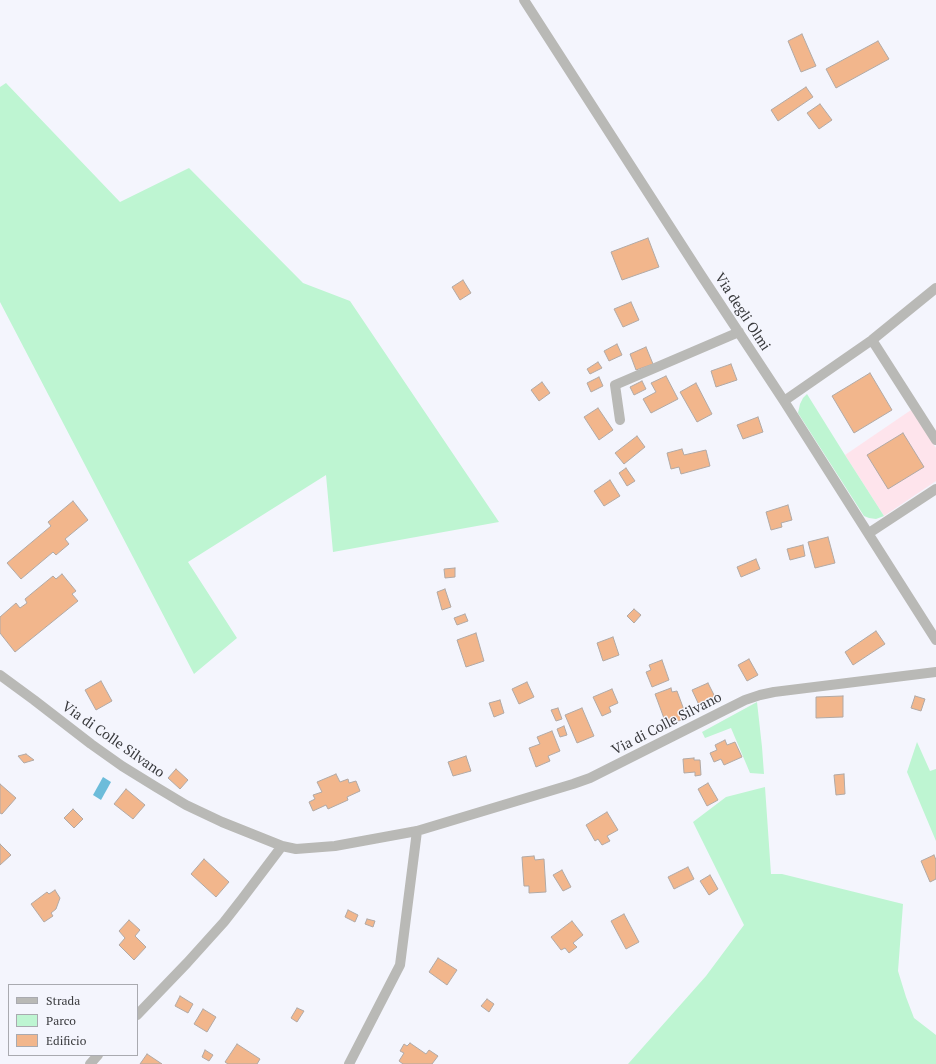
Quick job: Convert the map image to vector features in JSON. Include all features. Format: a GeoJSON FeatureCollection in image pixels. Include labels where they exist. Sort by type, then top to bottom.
{"type":"FeatureCollection","features":[{"type":"Feature","properties":{"kind":"street","name":"Via degli Olmi"},"geometry":{"type":"LineString","coordinates":[[524,0],[869,533],[936,640]]}},
{"type":"Feature","properties":{"kind":"street"},"geometry":{"type":"LineString","coordinates":[[784,401],[872,340],[936,288]]}},
{"type":"Feature","properties":{"kind":"street"},"geometry":{"type":"LineString","coordinates":[[620,420],[615,385],[739,332]]}},
{"type":"Feature","properties":{"kind":"street"},"geometry":{"type":"LineString","coordinates":[[872,340],[936,440]]}},
{"type":"Feature","properties":{"kind":"street"},"geometry":{"type":"LineString","coordinates":[[869,533],[936,489]]}},
{"type":"Feature","properties":{"kind":"street","name":"Via di Colle Silvano"},"geometry":{"type":"LineString","coordinates":[[0,675],[91,744],[140,778],[222,822],[282,846],[296,849],[328,847],[418,831],[590,778],[745,700],[760,695],[936,672]]}},
{"type":"Feature","properties":{"kind":"street"},"geometry":{"type":"LineString","coordinates":[[349,1064],[400,965],[418,831]]}},
{"type":"Feature","properties":{"kind":"street"},"geometry":{"type":"LineString","coordinates":[[138,1014],[224,922],[282,846]]}},
{"type":"Feature","properties":{"kind":"street"},"geometry":{"type":"LineString","coordinates":[[90,1064],[97,1056]]}},
{"type":"Feature","properties":{"kind":"shaded area"},"geometry":{"type":"Polygon","coordinates":[[[911,410],[936,448],[936,481],[884,516],[845,455],[911,410]]]}},
{"type":"Feature","properties":{"kind":"green space"},"geometry":{"type":"Polygon","coordinates":[[[6,83],[120,202],[189,168],[303,283],[350,301],[499,522],[333,552],[326,475],[188,562],[237,638],[194,674],[0,302],[0,87],[6,83]]]}},
{"type":"Feature","properties":{"kind":"green space"},"geometry":{"type":"Polygon","coordinates":[[[807,394],[884,516],[876,519],[864,516],[798,413],[800,404],[807,394]]]}},
{"type":"Feature","properties":{"kind":"green space"},"geometry":{"type":"Polygon","coordinates":[[[757,702],[764,774],[750,773],[731,728],[705,738],[702,732],[757,702]]]}},
{"type":"Feature","properties":{"kind":"green space"},"geometry":{"type":"Polygon","coordinates":[[[917,742],[930,771],[936,769],[936,841],[907,772],[917,742]]]}},
{"type":"Feature","properties":{"kind":"green space"},"geometry":{"type":"Polygon","coordinates":[[[765,787],[771,874],[782,874],[903,904],[898,971],[914,1018],[936,1035],[936,1064],[628,1064],[706,976],[744,925],[693,822],[726,797],[765,787]]]}},
{"type":"Feature","properties":{"kind":"water"},"geometry":{"type":"Polygon","coordinates":[[[103,777],[111,782],[101,800],[93,795],[103,777]]]}},
{"type":"Feature","properties":{"kind":"building"},"geometry":{"type":"Polygon","coordinates":[[[802,34],[816,66],[801,72],[788,41],[802,34]]]}},
{"type":"Feature","properties":{"kind":"building"},"geometry":{"type":"Polygon","coordinates":[[[878,41],[889,59],[836,88],[826,69],[878,41]]]}},
{"type":"Feature","properties":{"kind":"building"},"geometry":{"type":"Polygon","coordinates":[[[806,87],[813,97],[778,121],[771,110],[806,87]]]}},
{"type":"Feature","properties":{"kind":"building"},"geometry":{"type":"Polygon","coordinates":[[[820,104],[832,120],[819,129],[807,113],[820,104]]]}},
{"type":"Feature","properties":{"kind":"building"},"geometry":{"type":"Polygon","coordinates":[[[648,238],[659,267],[622,280],[611,252],[648,238]]]}},
{"type":"Feature","properties":{"kind":"building"},"geometry":{"type":"Polygon","coordinates":[[[463,280],[471,293],[460,300],[452,287],[463,280]]]}},
{"type":"Feature","properties":{"kind":"building"},"geometry":{"type":"Polygon","coordinates":[[[631,302],[639,320],[623,327],[614,309],[631,302]]]}},
{"type":"Feature","properties":{"kind":"building"},"geometry":{"type":"Polygon","coordinates":[[[617,344],[622,355],[609,361],[604,351],[617,344]]]}},
{"type":"Feature","properties":{"kind":"building"},"geometry":{"type":"Polygon","coordinates":[[[646,347],[653,364],[636,370],[630,354],[646,347]]]}},
{"type":"Feature","properties":{"kind":"building"},"geometry":{"type":"Polygon","coordinates":[[[598,362],[602,368],[590,374],[587,369],[598,362]]]}},
{"type":"Feature","properties":{"kind":"building"},"geometry":{"type":"Polygon","coordinates":[[[731,364],[737,380],[716,387],[711,371],[731,364]]]}},
{"type":"Feature","properties":{"kind":"building"},"geometry":{"type":"Polygon","coordinates":[[[870,373],[892,410],[854,433],[832,396],[870,373]]]}},
{"type":"Feature","properties":{"kind":"building"},"geometry":{"type":"Polygon","coordinates":[[[666,376],[678,399],[651,413],[643,399],[656,392],[651,383],[666,376]]]}},
{"type":"Feature","properties":{"kind":"building"},"geometry":{"type":"Polygon","coordinates":[[[599,377],[603,386],[591,392],[587,383],[599,377]]]}},
{"type":"Feature","properties":{"kind":"building"},"geometry":{"type":"Polygon","coordinates":[[[642,381],[646,389],[634,395],[630,387],[642,381]]]}},
{"type":"Feature","properties":{"kind":"building"},"geometry":{"type":"Polygon","coordinates":[[[542,382],[550,393],[539,401],[531,390],[542,382]]]}},
{"type":"Feature","properties":{"kind":"building"},"geometry":{"type":"Polygon","coordinates":[[[696,383],[712,414],[697,422],[680,392],[696,383]]]}},
{"type":"Feature","properties":{"kind":"building"},"geometry":{"type":"Polygon","coordinates":[[[598,408],[613,430],[599,440],[584,417],[598,408]]]}},
{"type":"Feature","properties":{"kind":"building"},"geometry":{"type":"Polygon","coordinates":[[[758,417],[763,432],[743,439],[737,425],[758,417]]]}},
{"type":"Feature","properties":{"kind":"building"},"geometry":{"type":"Polygon","coordinates":[[[903,433],[924,467],[888,489],[867,455],[903,433]]]}},
{"type":"Feature","properties":{"kind":"building"},"geometry":{"type":"Polygon","coordinates":[[[637,436],[645,447],[624,464],[615,453],[637,436]]]}},
{"type":"Feature","properties":{"kind":"building"},"geometry":{"type":"Polygon","coordinates":[[[682,449],[684,455],[706,450],[710,466],[681,474],[679,467],[671,469],[667,453],[682,449]]]}},
{"type":"Feature","properties":{"kind":"building"},"geometry":{"type":"Polygon","coordinates":[[[626,468],[635,481],[627,486],[619,473],[626,468]]]}},
{"type":"Feature","properties":{"kind":"building"},"geometry":{"type":"Polygon","coordinates":[[[610,480],[620,496],[604,506],[594,491],[610,480]]]}},
{"type":"Feature","properties":{"kind":"building"},"geometry":{"type":"Polygon","coordinates":[[[73,501],[88,520],[65,539],[69,544],[56,555],[53,552],[21,579],[7,563],[51,526],[48,522],[73,501]]]}},
{"type":"Feature","properties":{"kind":"building"},"geometry":{"type":"Polygon","coordinates":[[[788,505],[792,520],[781,523],[782,527],[771,530],[766,512],[788,505]]]}},
{"type":"Feature","properties":{"kind":"building"},"geometry":{"type":"Polygon","coordinates":[[[828,537],[835,563],[815,568],[808,542],[828,537]]]}},
{"type":"Feature","properties":{"kind":"building"},"geometry":{"type":"Polygon","coordinates":[[[803,545],[805,556],[790,560],[787,549],[803,545]]]}},
{"type":"Feature","properties":{"kind":"building"},"geometry":{"type":"Polygon","coordinates":[[[756,559],[760,569],[741,577],[737,567],[756,559]]]}},
{"type":"Feature","properties":{"kind":"building"},"geometry":{"type":"Polygon","coordinates":[[[455,568],[455,577],[445,578],[444,569],[455,568]]]}},
{"type":"Feature","properties":{"kind":"building"},"geometry":{"type":"Polygon","coordinates":[[[62,574],[76,591],[72,594],[78,601],[15,652],[0,633],[0,617],[16,603],[20,608],[27,603],[25,599],[53,576],[56,579],[62,574]]]}},
{"type":"Feature","properties":{"kind":"building"},"geometry":{"type":"Polygon","coordinates":[[[445,589],[451,607],[442,610],[437,592],[445,589]]]}},
{"type":"Feature","properties":{"kind":"building"},"geometry":{"type":"Polygon","coordinates":[[[634,609],[641,615],[634,623],[627,616],[634,609]]]}},
{"type":"Feature","properties":{"kind":"building"},"geometry":{"type":"Polygon","coordinates":[[[465,614],[468,621],[457,625],[454,618],[465,614]]]}},
{"type":"Feature","properties":{"kind":"building"},"geometry":{"type":"Polygon","coordinates":[[[876,631],[885,644],[853,665],[845,652],[876,631]]]}},
{"type":"Feature","properties":{"kind":"building"},"geometry":{"type":"Polygon","coordinates":[[[476,633],[484,661],[466,667],[457,640],[476,633]]]}},
{"type":"Feature","properties":{"kind":"building"},"geometry":{"type":"Polygon","coordinates":[[[613,637],[619,655],[603,661],[597,643],[613,637]]]}},
{"type":"Feature","properties":{"kind":"building"},"geometry":{"type":"Polygon","coordinates":[[[749,659],[758,675],[747,681],[738,665],[749,659]]]}},
{"type":"Feature","properties":{"kind":"building"},"geometry":{"type":"Polygon","coordinates":[[[662,660],[669,680],[652,687],[646,672],[651,670],[649,665],[662,660]]]}},
{"type":"Feature","properties":{"kind":"building"},"geometry":{"type":"Polygon","coordinates":[[[101,681],[112,701],[96,710],[85,690],[101,681]]]}},
{"type":"Feature","properties":{"kind":"building"},"geometry":{"type":"Polygon","coordinates":[[[527,682],[534,697],[519,704],[512,689],[527,682]]]}},
{"type":"Feature","properties":{"kind":"building"},"geometry":{"type":"Polygon","coordinates":[[[708,683],[715,697],[699,705],[692,690],[708,683]]]}},
{"type":"Feature","properties":{"kind":"building"},"geometry":{"type":"Polygon","coordinates":[[[671,688],[672,692],[677,691],[687,718],[670,724],[669,720],[665,721],[655,694],[671,688]]]}},
{"type":"Feature","properties":{"kind":"building"},"geometry":{"type":"Polygon","coordinates":[[[612,689],[618,703],[609,707],[611,712],[602,716],[593,697],[612,689]]]}},
{"type":"Feature","properties":{"kind":"building"},"geometry":{"type":"Polygon","coordinates":[[[843,696],[843,717],[816,718],[816,697],[843,696]]]}},
{"type":"Feature","properties":{"kind":"building"},"geometry":{"type":"Polygon","coordinates":[[[915,696],[925,699],[921,711],[911,708],[915,696]]]}},
{"type":"Feature","properties":{"kind":"building"},"geometry":{"type":"Polygon","coordinates":[[[500,700],[504,713],[494,717],[489,703],[500,700]]]}},
{"type":"Feature","properties":{"kind":"building"},"geometry":{"type":"Polygon","coordinates":[[[558,708],[562,719],[556,721],[551,710],[558,708]]]}},
{"type":"Feature","properties":{"kind":"building"},"geometry":{"type":"Polygon","coordinates":[[[582,708],[594,736],[577,743],[565,715],[582,708]]]}},
{"type":"Feature","properties":{"kind":"building"},"geometry":{"type":"Polygon","coordinates":[[[564,726],[567,735],[560,737],[557,729],[564,726]]]}},
{"type":"Feature","properties":{"kind":"building"},"geometry":{"type":"Polygon","coordinates":[[[552,731],[560,751],[548,756],[550,761],[536,767],[529,748],[540,744],[537,737],[552,731]]]}},
{"type":"Feature","properties":{"kind":"building"},"geometry":{"type":"Polygon","coordinates":[[[725,740],[727,745],[735,742],[742,757],[724,765],[721,759],[714,762],[710,753],[717,750],[715,745],[725,740]]]}},
{"type":"Feature","properties":{"kind":"building"},"geometry":{"type":"Polygon","coordinates":[[[26,754],[34,760],[24,763],[18,756],[26,754]]]}},
{"type":"Feature","properties":{"kind":"building"},"geometry":{"type":"Polygon","coordinates":[[[466,756],[471,771],[453,776],[448,762],[466,756]]]}},
{"type":"Feature","properties":{"kind":"building"},"geometry":{"type":"Polygon","coordinates":[[[694,758],[694,760],[700,760],[701,775],[695,776],[695,772],[684,773],[683,759],[694,758]]]}},
{"type":"Feature","properties":{"kind":"building"},"geometry":{"type":"Polygon","coordinates":[[[176,769],[188,780],[180,789],[168,778],[176,769]]]}},
{"type":"Feature","properties":{"kind":"building"},"geometry":{"type":"Polygon","coordinates":[[[336,774],[340,782],[348,779],[349,783],[356,781],[360,791],[347,797],[348,800],[328,809],[326,805],[313,811],[309,802],[315,799],[313,795],[322,792],[317,782],[336,774]]]}},
{"type":"Feature","properties":{"kind":"building"},"geometry":{"type":"Polygon","coordinates":[[[844,774],[845,794],[836,795],[834,775],[844,774]]]}},
{"type":"Feature","properties":{"kind":"building"},"geometry":{"type":"Polygon","coordinates":[[[708,783],[718,800],[707,806],[698,789],[708,783]]]}},
{"type":"Feature","properties":{"kind":"building"},"geometry":{"type":"Polygon","coordinates":[[[0,784],[16,798],[2,814],[0,813],[0,784]]]}},
{"type":"Feature","properties":{"kind":"building"},"geometry":{"type":"Polygon","coordinates":[[[126,789],[145,805],[133,819],[114,804],[126,789]]]}},
{"type":"Feature","properties":{"kind":"building"},"geometry":{"type":"Polygon","coordinates":[[[73,809],[83,819],[74,828],[64,818],[73,809]]]}},
{"type":"Feature","properties":{"kind":"building"},"geometry":{"type":"Polygon","coordinates":[[[607,812],[618,830],[607,836],[610,841],[602,845],[598,839],[595,841],[586,825],[607,812]]]}},
{"type":"Feature","properties":{"kind":"building"},"geometry":{"type":"Polygon","coordinates":[[[0,844],[11,855],[0,865],[0,844]]]}},
{"type":"Feature","properties":{"kind":"building"},"geometry":{"type":"Polygon","coordinates":[[[934,855],[936,860],[936,879],[930,882],[921,861],[934,855]]]}},
{"type":"Feature","properties":{"kind":"building"},"geometry":{"type":"Polygon","coordinates":[[[534,856],[535,860],[544,859],[546,892],[529,893],[529,886],[524,886],[522,857],[534,856]]]}},
{"type":"Feature","properties":{"kind":"building"},"geometry":{"type":"Polygon","coordinates":[[[204,859],[229,882],[216,897],[191,874],[204,859]]]}},
{"type":"Feature","properties":{"kind":"building"},"geometry":{"type":"Polygon","coordinates":[[[688,867],[694,879],[674,889],[668,877],[688,867]]]}},
{"type":"Feature","properties":{"kind":"building"},"geometry":{"type":"Polygon","coordinates":[[[562,870],[571,887],[563,891],[553,875],[562,870]]]}},
{"type":"Feature","properties":{"kind":"building"},"geometry":{"type":"Polygon","coordinates":[[[710,875],[718,889],[709,895],[700,881],[710,875]]]}},
{"type":"Feature","properties":{"kind":"building"},"geometry":{"type":"Polygon","coordinates":[[[55,890],[60,898],[56,909],[51,913],[53,916],[44,922],[31,904],[47,892],[49,894],[55,890]]]}},
{"type":"Feature","properties":{"kind":"building"},"geometry":{"type":"Polygon","coordinates":[[[348,910],[358,915],[355,922],[345,917],[348,910]]]}},
{"type":"Feature","properties":{"kind":"building"},"geometry":{"type":"Polygon","coordinates":[[[624,914],[639,942],[626,949],[611,921],[624,914]]]}},
{"type":"Feature","properties":{"kind":"building"},"geometry":{"type":"Polygon","coordinates":[[[367,919],[375,921],[373,927],[365,924],[367,919]]]}},
{"type":"Feature","properties":{"kind":"building"},"geometry":{"type":"Polygon","coordinates":[[[129,920],[140,930],[135,936],[146,947],[134,960],[119,945],[125,938],[119,931],[129,920]]]}},
{"type":"Feature","properties":{"kind":"building"},"geometry":{"type":"Polygon","coordinates":[[[572,921],[583,935],[573,943],[577,947],[569,953],[565,948],[561,950],[551,937],[572,921]]]}},
{"type":"Feature","properties":{"kind":"building"},"geometry":{"type":"Polygon","coordinates":[[[438,958],[457,970],[447,985],[429,972],[438,958]]]}},
{"type":"Feature","properties":{"kind":"building"},"geometry":{"type":"Polygon","coordinates":[[[180,996],[193,1004],[188,1013],[175,1006],[180,996]]]}},
{"type":"Feature","properties":{"kind":"building"},"geometry":{"type":"Polygon","coordinates":[[[487,999],[494,1004],[489,1012],[481,1006],[487,999]]]}},
{"type":"Feature","properties":{"kind":"building"},"geometry":{"type":"Polygon","coordinates":[[[297,1008],[304,1011],[297,1022],[291,1018],[297,1008]]]}},
{"type":"Feature","properties":{"kind":"building"},"geometry":{"type":"Polygon","coordinates":[[[203,1009],[216,1017],[207,1032],[194,1024],[203,1009]]]}},
{"type":"Feature","properties":{"kind":"building"},"geometry":{"type":"Polygon","coordinates":[[[410,1043],[426,1054],[429,1050],[438,1056],[432,1064],[403,1064],[399,1061],[404,1053],[400,1051],[404,1044],[407,1046],[410,1043]]]}},
{"type":"Feature","properties":{"kind":"building"},"geometry":{"type":"Polygon","coordinates":[[[237,1044],[260,1059],[257,1064],[228,1064],[225,1062],[237,1044]]]}},
{"type":"Feature","properties":{"kind":"building"},"geometry":{"type":"Polygon","coordinates":[[[205,1050],[213,1055],[209,1061],[202,1057],[205,1050]]]}},
{"type":"Feature","properties":{"kind":"building"},"geometry":{"type":"Polygon","coordinates":[[[147,1054],[162,1064],[140,1064],[147,1054]]]}}]}
